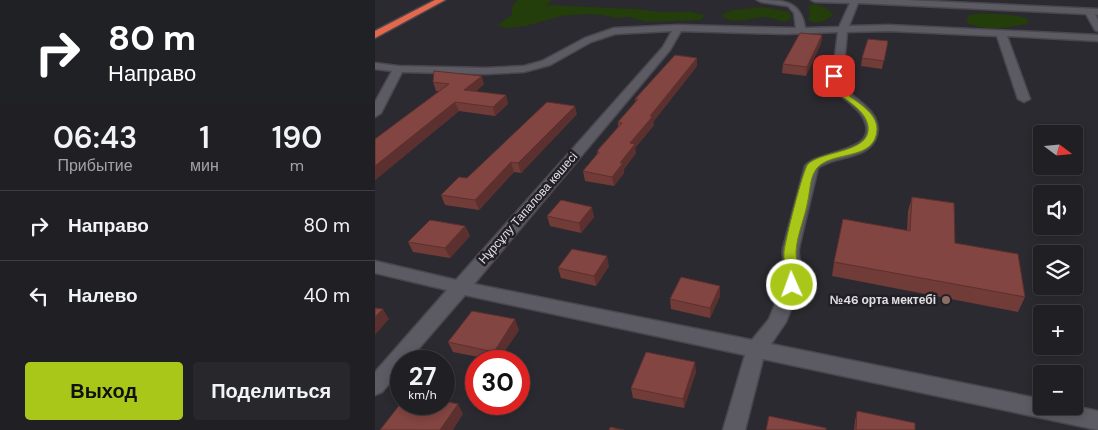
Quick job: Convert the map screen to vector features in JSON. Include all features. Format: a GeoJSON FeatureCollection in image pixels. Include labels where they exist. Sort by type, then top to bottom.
{"type":"FeatureCollection","features":[{"type":"Feature","properties":{"kind":"highway"},"geometry":{"type":"LineString","coordinates":[[375,35],[441,0]]}},
{"type":"Feature","properties":{"kind":"street"},"geometry":{"type":"LineString","coordinates":[[761,0],[797,0]]}},
{"type":"Feature","properties":{"kind":"street"},"geometry":{"type":"LineString","coordinates":[[815,0],[856,0],[907,16],[1001,34],[1098,38]]}},
{"type":"Feature","properties":{"kind":"street"},"geometry":{"type":"LineString","coordinates":[[734,430],[757,350],[776,324],[795,275],[790,255],[791,241],[803,201],[807,176],[812,166],[822,160],[861,147],[868,143],[871,136],[872,126],[868,117],[862,109],[836,88],[832,82],[839,65],[843,29],[856,0]]}},
{"type":"Feature","properties":{"kind":"street"},"geometry":{"type":"LineString","coordinates":[[782,1],[794,6],[800,12],[801,31]]}},
{"type":"Feature","properties":{"kind":"street"},"geometry":{"type":"LineString","coordinates":[[375,66],[398,69],[486,71],[524,69],[546,63],[588,40],[614,31],[678,28],[801,31],[843,29],[907,16],[1094,12],[1098,28]]}},
{"type":"Feature","properties":{"kind":"street","name":"Нұрсұлу Тапалова көшесі"},"geometry":{"type":"LineString","coordinates":[[375,386],[667,48],[678,28]]}},
{"type":"Feature","properties":{"kind":"street"},"geometry":{"type":"LineString","coordinates":[[1001,34],[1024,99]]}},
{"type":"Feature","properties":{"kind":"street"},"geometry":{"type":"LineString","coordinates":[[375,113],[398,69]]}},
{"type":"Feature","properties":{"kind":"street"},"geometry":{"type":"LineString","coordinates":[[375,267],[459,287],[1098,422]]}},
{"type":"Feature","properties":{"kind":"green space"},"geometry":{"type":"Polygon","coordinates":[[[517,0],[553,0],[546,5],[638,9],[660,12],[692,12],[705,15],[701,20],[647,22],[629,17],[615,18],[585,14],[561,16],[526,26],[507,28],[497,26],[512,14],[512,7],[517,0]]]}},
{"type":"Feature","properties":{"kind":"green space"},"geometry":{"type":"Polygon","coordinates":[[[814,4],[826,8],[834,15],[821,22],[808,20],[810,13],[808,6],[814,4]]]}},
{"type":"Feature","properties":{"kind":"green space"},"geometry":{"type":"Polygon","coordinates":[[[762,7],[789,12],[792,18],[784,22],[764,17],[736,21],[721,15],[732,10],[762,7]]]}},
{"type":"Feature","properties":{"kind":"green space"},"geometry":{"type":"Polygon","coordinates":[[[981,13],[1011,15],[1028,19],[1027,24],[996,28],[980,27],[966,22],[969,15],[981,13]]]}},
{"type":"Feature","properties":{"kind":"building"},"geometry":{"type":"Polygon","coordinates":[[[800,33],[822,35],[807,67],[783,64],[800,33]]]}},
{"type":"Feature","properties":{"kind":"building"},"geometry":{"type":"Polygon","coordinates":[[[868,39],[888,41],[884,61],[862,58],[868,39]]]}},
{"type":"Feature","properties":{"kind":"building"},"geometry":{"type":"Polygon","coordinates":[[[675,55],[697,58],[630,143],[635,144],[612,177],[583,171],[599,152],[597,151],[622,123],[618,122],[638,99],[635,99],[675,55]]]}},
{"type":"Feature","properties":{"kind":"building"},"geometry":{"type":"Polygon","coordinates":[[[434,71],[482,76],[464,90],[506,95],[493,107],[455,102],[375,166],[375,139],[449,84],[433,82],[434,71]]]}},
{"type":"Feature","properties":{"kind":"building"},"geometry":{"type":"Polygon","coordinates":[[[547,102],[575,106],[518,163],[511,162],[475,200],[441,195],[459,177],[467,178],[547,102]]]}},
{"type":"Feature","properties":{"kind":"building"},"geometry":{"type":"Polygon","coordinates":[[[912,197],[954,203],[955,243],[1018,254],[1025,297],[834,262],[843,219],[910,231],[912,197]]]}},
{"type":"Feature","properties":{"kind":"building"},"geometry":{"type":"Polygon","coordinates":[[[561,200],[592,207],[579,223],[547,216],[561,200]]]}},
{"type":"Feature","properties":{"kind":"building"},"geometry":{"type":"Polygon","coordinates":[[[430,220],[465,226],[445,248],[408,242],[430,220]]]}},
{"type":"Feature","properties":{"kind":"building"},"geometry":{"type":"Polygon","coordinates":[[[572,249],[607,256],[594,276],[558,268],[572,249]]]}},
{"type":"Feature","properties":{"kind":"building"},"geometry":{"type":"Polygon","coordinates":[[[681,277],[720,286],[710,308],[670,299],[681,277]]]}},
{"type":"Feature","properties":{"kind":"building"},"geometry":{"type":"Polygon","coordinates":[[[375,308],[383,309],[375,317],[375,308]]]}},
{"type":"Feature","properties":{"kind":"building"},"geometry":{"type":"Polygon","coordinates":[[[472,311],[515,319],[495,350],[485,350],[448,342],[472,311]]]}},
{"type":"Feature","properties":{"kind":"building"},"geometry":{"type":"Polygon","coordinates":[[[646,352],[695,362],[683,399],[631,388],[646,352]]]}},
{"type":"Feature","properties":{"kind":"building"},"geometry":{"type":"Polygon","coordinates":[[[857,411],[915,423],[915,430],[856,430],[857,411]]]}},
{"type":"Feature","properties":{"kind":"building"},"geometry":{"type":"Polygon","coordinates":[[[392,415],[450,415],[440,430],[380,430],[392,415]]]}},
{"type":"Feature","properties":{"kind":"building"},"geometry":{"type":"Polygon","coordinates":[[[769,416],[826,428],[826,430],[766,430],[769,416]]]}},
{"type":"Feature","properties":{"kind":"building"},"geometry":{"type":"Polygon","coordinates":[[[610,427],[624,430],[609,430],[610,427]]]}},
{"type":"Feature","properties":{"kind":"place","name":"№46 орта мектебі"},"geometry":{"type":"Point","coordinates":[946,300]}},
{"type":"Feature","properties":{"kind":"route"},"geometry":{"type":"LineString","coordinates":[[792,285],[795,275],[790,255],[791,241],[803,201],[807,176],[812,166],[822,160],[843,155],[861,147],[868,143],[871,136],[872,126],[868,117],[862,109],[836,88],[832,82],[834,76]]}}]}
